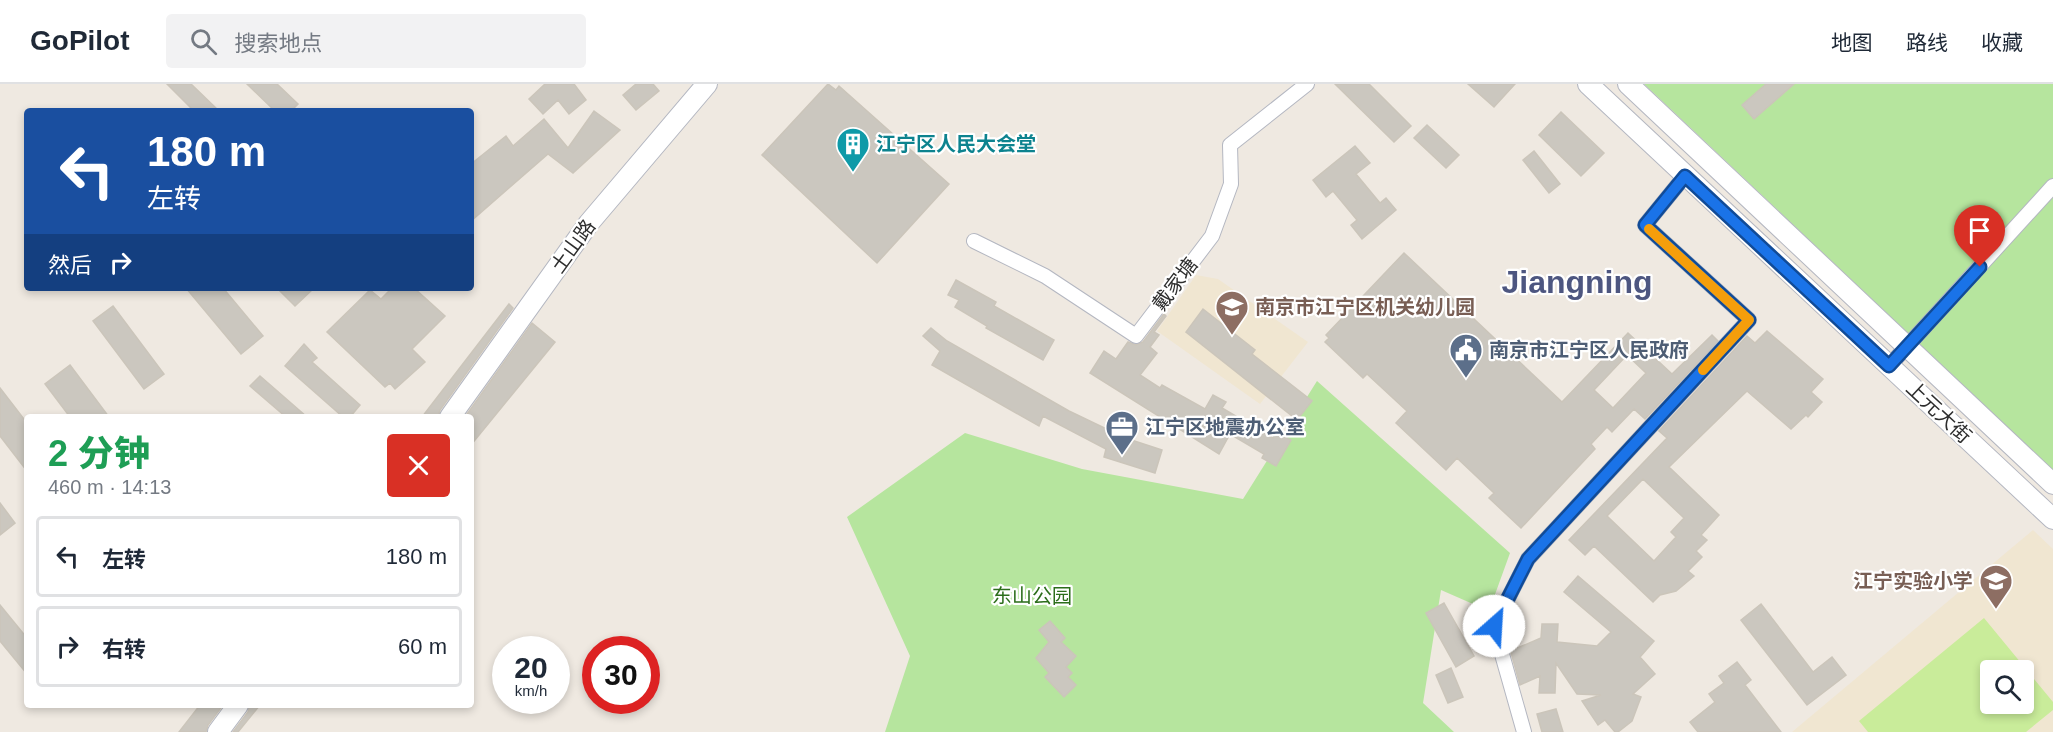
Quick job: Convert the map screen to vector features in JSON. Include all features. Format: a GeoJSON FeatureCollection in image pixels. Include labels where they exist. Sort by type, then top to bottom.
{"type":"FeatureCollection","features":[{"type":"Feature","properties":{"kind":"main road","name":"土山路"},"geometry":{"type":"LineString","coordinates":[[452,414],[589,223],[707,84]]}},
{"type":"Feature","properties":{"kind":"main road","name":"上元大街"},"geometry":{"type":"LineString","coordinates":[[1588,84],[2053,519]]}},
{"type":"Feature","properties":{"kind":"main road","name":"上元大街"},"geometry":{"type":"LineString","coordinates":[[1628,84],[2053,484]]}},
{"type":"Feature","properties":{"kind":"main road"},"geometry":{"type":"LineString","coordinates":[[218,732],[236,708]]}},
{"type":"Feature","properties":{"kind":"street","name":"戴家塘"},"geometry":{"type":"LineString","coordinates":[[974,240],[1045,276],[1136,336],[1212,236],[1231,184],[1230,145],[1306,84]]}},
{"type":"Feature","properties":{"kind":"street"},"geometry":{"type":"LineString","coordinates":[[1524,732],[1494,626],[1528,559],[1749,320],[1645,225],[1685,176]]}},
{"type":"Feature","properties":{"kind":"street"},"geometry":{"type":"LineString","coordinates":[[1889,366],[2053,186]]}},
{"type":"Feature","properties":{"kind":"shaded area","name":"南京市江宁区机关幼儿园"},"geometry":{"type":"Polygon","coordinates":[[[1196,275],[1218,279],[1308,342],[1260,404],[1157,331],[1196,275]]]}},
{"type":"Feature","properties":{"kind":"shaded area","name":"江宁实验小学"},"geometry":{"type":"Polygon","coordinates":[[[2033,530],[2053,549],[2053,732],[1792,732],[2033,530]]]}},
{"type":"Feature","properties":{"kind":"green space"},"geometry":{"type":"Polygon","coordinates":[[[1644,84],[2053,84],[2053,470],[1644,84]]]}},
{"type":"Feature","properties":{"kind":"green space","name":"东山公园"},"geometry":{"type":"Polygon","coordinates":[[[1317,381],[1510,553],[1489,611],[1441,590],[1423,703],[1454,732],[885,732],[910,656],[847,517],[965,433],[1082,469],[1243,499],[1317,381]]]}},
{"type":"Feature","properties":{"kind":"green space"},"geometry":{"type":"Polygon","coordinates":[[[1984,618],[2018,660],[1980,660],[1980,714],[2034,714],[2034,679],[2053,702],[2053,710],[2026,732],[1868,732],[1859,721],[1984,618]]]}},
{"type":"Feature","properties":{"kind":"building"},"geometry":{"type":"Polygon","coordinates":[[[167,84],[191,84],[216,108],[191,108],[167,84]]]}},
{"type":"Feature","properties":{"kind":"building"},"geometry":{"type":"Polygon","coordinates":[[[247,84],[277,84],[298,104],[294,108],[272,108],[247,84]]]}},
{"type":"Feature","properties":{"kind":"building"},"geometry":{"type":"Polygon","coordinates":[[[545,84],[574,84],[586,100],[569,114],[558,100],[543,114],[529,99],[545,84]]]}},
{"type":"Feature","properties":{"kind":"building"},"geometry":{"type":"Polygon","coordinates":[[[636,84],[653,84],[659,91],[636,110],[623,95],[636,84]]]}},
{"type":"Feature","properties":{"kind":"building","name":"江宁区人民大会堂"},"geometry":{"type":"Polygon","coordinates":[[[828,84],[836,90],[839,86],[949,184],[877,263],[762,155],[828,84]]]}},
{"type":"Feature","properties":{"kind":"building"},"geometry":{"type":"Polygon","coordinates":[[[1335,84],[1369,84],[1411,126],[1394,142],[1335,84]]]}},
{"type":"Feature","properties":{"kind":"building"},"geometry":{"type":"Polygon","coordinates":[[[1468,84],[1515,84],[1494,107],[1468,84]]]}},
{"type":"Feature","properties":{"kind":"building"},"geometry":{"type":"Polygon","coordinates":[[[1766,84],[1794,84],[1754,119],[1742,105],[1766,84]]]}},
{"type":"Feature","properties":{"kind":"building"},"geometry":{"type":"Polygon","coordinates":[[[594,111],[620,130],[573,173],[548,154],[474,218],[474,162],[506,136],[513,146],[544,119],[568,148],[594,111]]]}},
{"type":"Feature","properties":{"kind":"building"},"geometry":{"type":"Polygon","coordinates":[[[1561,112],[1604,153],[1581,176],[1539,135],[1561,112]]]}},
{"type":"Feature","properties":{"kind":"building"},"geometry":{"type":"Polygon","coordinates":[[[1427,125],[1459,155],[1446,168],[1414,138],[1427,125]]]}},
{"type":"Feature","properties":{"kind":"building"},"geometry":{"type":"Polygon","coordinates":[[[1355,146],[1370,163],[1356,174],[1380,203],[1386,198],[1396,210],[1362,239],[1351,225],[1357,220],[1333,191],[1326,197],[1313,180],[1355,146]]]}},
{"type":"Feature","properties":{"kind":"building"},"geometry":{"type":"Polygon","coordinates":[[[1534,151],[1560,184],[1549,193],[1523,160],[1534,151]]]}},
{"type":"Feature","properties":{"kind":"building"},"geometry":{"type":"Polygon","coordinates":[[[1404,253],[1562,402],[1628,333],[1672,374],[1712,335],[1718,341],[1645,419],[1634,409],[1612,432],[1607,427],[1591,444],[1595,449],[1521,528],[1489,498],[1494,493],[1457,458],[1446,470],[1396,423],[1407,411],[1367,374],[1363,378],[1325,342],[1329,338],[1326,335],[1404,253]],[[1627,355],[1594,390],[1613,408],[1646,373],[1627,355]]]}},
{"type":"Feature","properties":{"kind":"building"},"geometry":{"type":"Polygon","coordinates":[[[956,280],[996,302],[994,306],[1054,340],[1043,360],[986,328],[987,326],[955,307],[959,300],[948,295],[956,280]]]}},
{"type":"Feature","properties":{"kind":"building"},"geometry":{"type":"Polygon","coordinates":[[[188,291],[226,291],[263,336],[241,354],[188,291]]]}},
{"type":"Feature","properties":{"kind":"building"},"geometry":{"type":"Polygon","coordinates":[[[280,291],[311,291],[295,306],[280,291]]]}},
{"type":"Feature","properties":{"kind":"building"},"geometry":{"type":"Polygon","coordinates":[[[369,291],[381,299],[389,291],[417,291],[445,316],[412,349],[425,362],[395,389],[390,383],[385,387],[327,332],[369,291]]]}},
{"type":"Feature","properties":{"kind":"building"},"geometry":{"type":"Polygon","coordinates":[[[509,304],[513,308],[439,414],[424,414],[509,304]]]}},
{"type":"Feature","properties":{"kind":"building"},"geometry":{"type":"Polygon","coordinates":[[[113,306],[164,374],[144,389],[93,321],[113,306]]]}},
{"type":"Feature","properties":{"kind":"building"},"geometry":{"type":"Polygon","coordinates":[[[1203,309],[1255,350],[1252,354],[1312,401],[1297,420],[1186,332],[1203,309]]]}},
{"type":"Feature","properties":{"kind":"building"},"geometry":{"type":"Polygon","coordinates":[[[1164,314],[1166,316],[1154,332],[1159,335],[1150,347],[1157,353],[1140,375],[1160,388],[1162,385],[1205,409],[1213,395],[1226,402],[1222,408],[1273,438],[1276,432],[1291,440],[1276,466],[1262,458],[1264,454],[1230,434],[1219,454],[1090,373],[1104,351],[1116,359],[1128,342],[1136,345],[1143,342],[1164,314]]]}},
{"type":"Feature","properties":{"kind":"building"},"geometry":{"type":"Polygon","coordinates":[[[532,323],[555,342],[474,441],[474,414],[467,414],[532,323]]]}},
{"type":"Feature","properties":{"kind":"building"},"geometry":{"type":"Polygon","coordinates":[[[931,328],[947,341],[1069,411],[1111,431],[1110,433],[1162,450],[1155,473],[1104,457],[1106,449],[1043,416],[1039,426],[932,365],[940,351],[923,336],[931,328]]]}},
{"type":"Feature","properties":{"kind":"building"},"geometry":{"type":"Polygon","coordinates":[[[1767,331],[1823,379],[1811,392],[1822,402],[1808,417],[1806,415],[1791,429],[1747,391],[1669,467],[1719,515],[1701,535],[1707,540],[1696,551],[1702,557],[1688,571],[1694,576],[1676,591],[1660,595],[1653,602],[1594,546],[1585,555],[1569,540],[1667,438],[1659,431],[1747,336],[1755,343],[1767,331]],[[1643,479],[1607,516],[1654,561],[1676,537],[1671,532],[1684,518],[1643,479]]]}},
{"type":"Feature","properties":{"kind":"building"},"geometry":{"type":"Polygon","coordinates":[[[304,344],[317,358],[312,362],[360,405],[352,414],[340,414],[285,366],[304,344]]]}},
{"type":"Feature","properties":{"kind":"building"},"geometry":{"type":"Polygon","coordinates":[[[70,365],[107,414],[68,414],[45,384],[70,365]]]}},
{"type":"Feature","properties":{"kind":"building"},"geometry":{"type":"Polygon","coordinates":[[[260,376],[304,414],[283,414],[250,386],[260,376]]]}},
{"type":"Feature","properties":{"kind":"building"},"geometry":{"type":"Polygon","coordinates":[[[0,388],[24,419],[24,467],[0,436],[0,388]]]}},
{"type":"Feature","properties":{"kind":"building"},"geometry":{"type":"Polygon","coordinates":[[[0,503],[15,523],[0,535],[0,503]]]}},
{"type":"Feature","properties":{"kind":"building"},"geometry":{"type":"Polygon","coordinates":[[[1578,576],[1654,641],[1640,657],[1655,674],[1633,694],[1641,697],[1632,721],[1618,732],[1615,732],[1605,720],[1598,725],[1582,701],[1601,695],[1577,694],[1556,663],[1555,693],[1539,693],[1540,676],[1520,685],[1504,627],[1505,625],[1515,649],[1541,638],[1542,624],[1558,624],[1557,642],[1597,646],[1611,632],[1564,592],[1578,576]]]}},
{"type":"Feature","properties":{"kind":"building"},"geometry":{"type":"Polygon","coordinates":[[[1444,603],[1474,656],[1456,667],[1426,613],[1444,603]]]}},
{"type":"Feature","properties":{"kind":"building"},"geometry":{"type":"Polygon","coordinates":[[[1761,604],[1813,672],[1832,657],[1846,675],[1807,705],[1741,620],[1761,604]]]}},
{"type":"Feature","properties":{"kind":"building"},"geometry":{"type":"Polygon","coordinates":[[[0,605],[24,634],[24,670],[0,641],[0,605]]]}},
{"type":"Feature","properties":{"kind":"building"},"geometry":{"type":"Polygon","coordinates":[[[1050,621],[1065,638],[1061,642],[1076,656],[1066,667],[1072,673],[1068,677],[1076,685],[1064,697],[1045,677],[1049,673],[1036,658],[1049,642],[1039,630],[1050,621]]]}},
{"type":"Feature","properties":{"kind":"building"},"geometry":{"type":"Polygon","coordinates":[[[1737,662],[1751,680],[1745,685],[1781,732],[1698,732],[1690,722],[1715,702],[1709,694],[1724,683],[1719,676],[1737,662]]]}},
{"type":"Feature","properties":{"kind":"building"},"geometry":{"type":"Polygon","coordinates":[[[1451,668],[1463,697],[1448,703],[1436,675],[1451,668]]]}},
{"type":"Feature","properties":{"kind":"building"},"geometry":{"type":"Polygon","coordinates":[[[198,708],[221,708],[208,725],[206,732],[179,732],[198,708]]]}},
{"type":"Feature","properties":{"kind":"building"},"geometry":{"type":"Polygon","coordinates":[[[249,708],[258,708],[238,732],[233,732],[249,708]]]}},
{"type":"Feature","properties":{"kind":"building"},"geometry":{"type":"Polygon","coordinates":[[[1556,709],[1563,732],[1542,732],[1537,714],[1556,709]]]}},
{"type":"Feature","properties":{"kind":"slow traffic"},"geometry":{"type":"LineString","coordinates":[[1649,229],[1749,320],[1703,370]]}},
{"type":"Feature","properties":{"kind":"place","name":"江宁区人民大会堂"},"geometry":{"type":"Point","coordinates":[853,173]}},
{"type":"Feature","properties":{"kind":"place","name":"南京市江宁区机关幼儿园"},"geometry":{"type":"Point","coordinates":[1232,336]}},
{"type":"Feature","properties":{"kind":"place","name":"南京市江宁区人民政府"},"geometry":{"type":"Point","coordinates":[1466,379]}},
{"type":"Feature","properties":{"kind":"place","name":"江宁区地震办公室"},"geometry":{"type":"Point","coordinates":[1122,456]}},
{"type":"Feature","properties":{"kind":"place","name":"江宁实验小学"},"geometry":{"type":"Point","coordinates":[1996,610]}},
{"type":"Feature","properties":{"kind":"district","name":"Jiangning"},"geometry":{"type":"Point","coordinates":[1577,282]}},
{"type":"Feature","properties":{"kind":"route"},"geometry":{"type":"LineString","coordinates":[[1494,626],[1528,559],[1749,320],[1645,225],[1685,176],[1889,366],[1980,267]]}}]}
